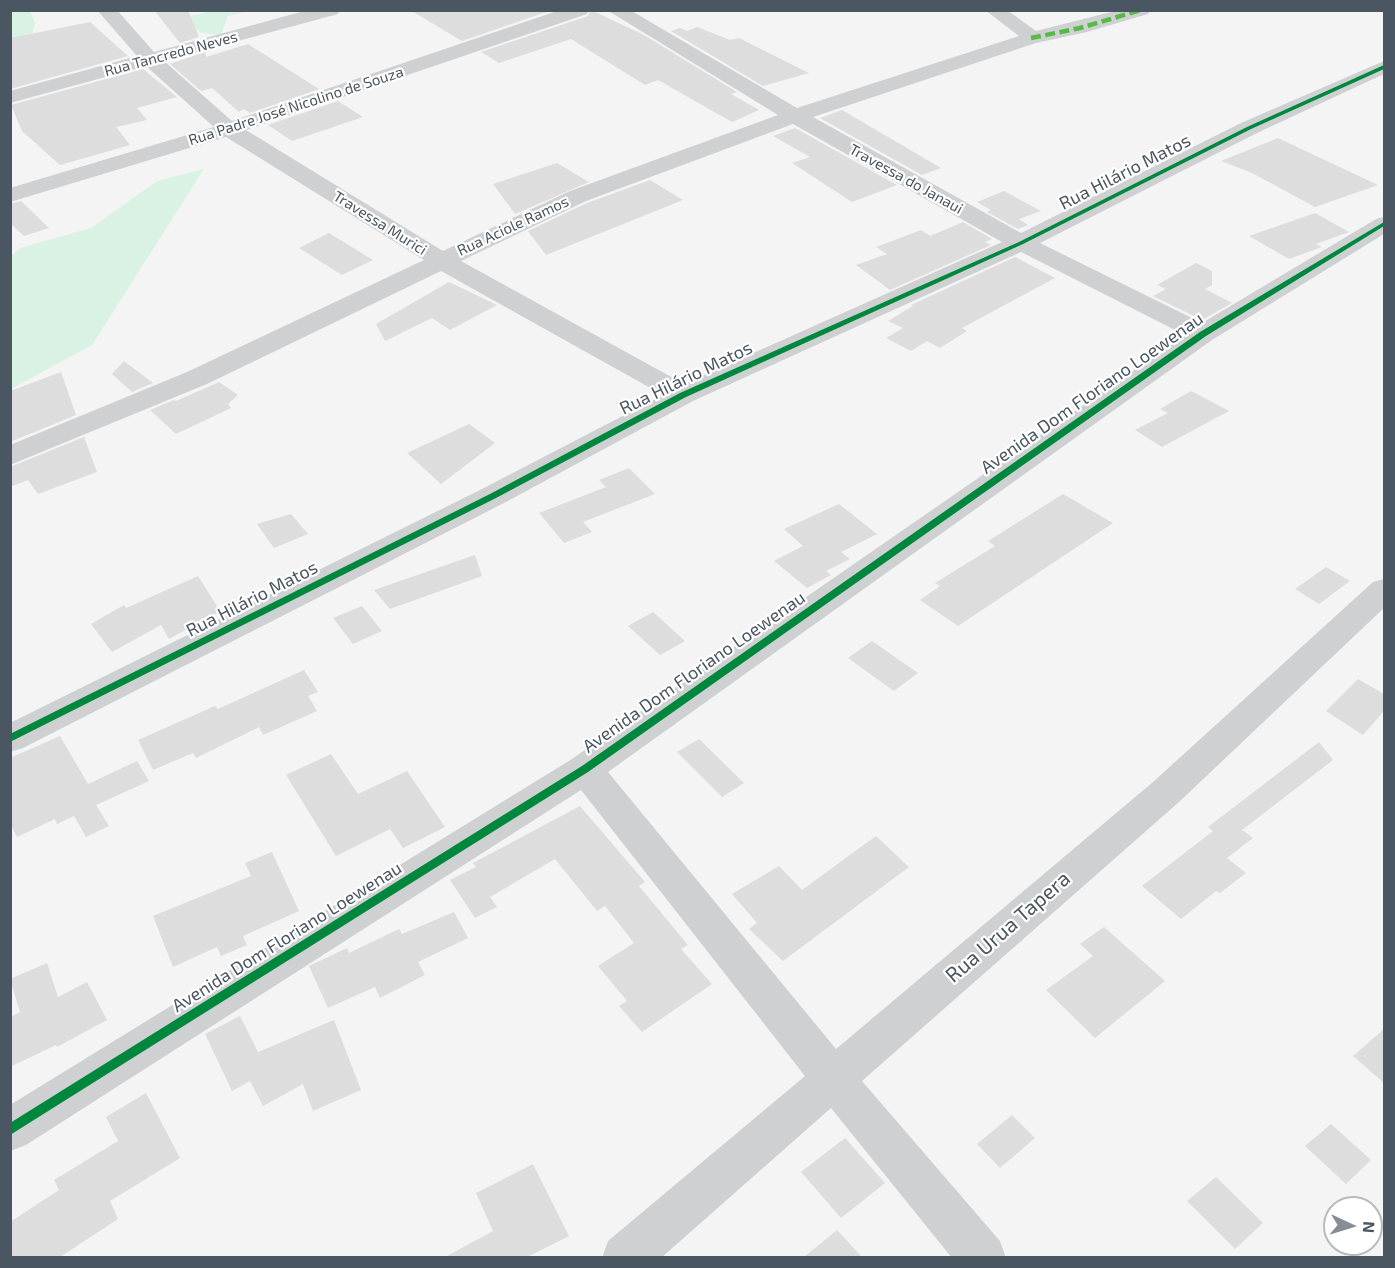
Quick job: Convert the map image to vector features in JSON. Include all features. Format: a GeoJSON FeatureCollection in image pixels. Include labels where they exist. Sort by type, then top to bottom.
{"type":"FeatureCollection","features":[{"type":"Feature","properties":{"kind":"street","name":"Travessa Murici"},"geometry":{"type":"LineString","coordinates":[[106,10],[150,59],[229,129],[440,260],[683,395]]}},
{"type":"Feature","properties":{"kind":"street","name":"Rua Tancredo Neves"},"geometry":{"type":"LineString","coordinates":[[10,97],[331,10]]}},
{"type":"Feature","properties":{"kind":"street","name":"Rua Padre José Nicolino de Souza"},"geometry":{"type":"LineString","coordinates":[[10,195],[229,129],[580,10]]}},
{"type":"Feature","properties":{"kind":"street","name":"Travessa do Janaui"},"geometry":{"type":"LineString","coordinates":[[616,10],[795,116],[1021,243],[1203,334]]}},
{"type":"Feature","properties":{"kind":"street"},"geometry":{"type":"LineString","coordinates":[[994,10],[1031,38]]}},
{"type":"Feature","properties":{"kind":"street","name":"Rua Aciole Ramos"},"geometry":{"type":"LineString","coordinates":[[10,456],[197,378],[578,196],[795,116],[1031,38],[1080,28],[1141,10]]}},
{"type":"Feature","properties":{"kind":"street","name":"Rua Hilário Matos"},"geometry":{"type":"LineString","coordinates":[[10,739],[493,496],[683,395],[1021,243],[1249,128],[1384,67]]}},
{"type":"Feature","properties":{"kind":"street","name":"Avenida Dom Floriano Loewenau"},"geometry":{"type":"LineString","coordinates":[[10,1130],[585,769],[1203,334],[1384,224]]}},
{"type":"Feature","properties":{"kind":"street","name":"Rua Urua Tapera"},"geometry":{"type":"LineString","coordinates":[[625,1257],[1166,792],[1384,590]]}},
{"type":"Feature","properties":{"kind":"street"},"geometry":{"type":"LineString","coordinates":[[585,769],[832,1078],[983,1257]]}},
{"type":"Feature","properties":{"kind":"green space"},"geometry":{"type":"Polygon","coordinates":[[[10,11],[30,11],[35,23],[29,46],[11,48],[10,11]]]}},
{"type":"Feature","properties":{"kind":"green space"},"geometry":{"type":"Polygon","coordinates":[[[203,11],[249,11],[228,16],[221,35],[202,33],[179,18],[205,13],[203,11]]]}},
{"type":"Feature","properties":{"kind":"green space"},"geometry":{"type":"Polygon","coordinates":[[[204,169],[92,345],[11,389],[11,256],[20,248],[91,228],[157,181],[204,169]]]}},
{"type":"Feature","properties":{"kind":"building"},"geometry":{"type":"Polygon","coordinates":[[[154,10],[188,10],[199,37],[180,43],[154,10]]]}},
{"type":"Feature","properties":{"kind":"building"},"geometry":{"type":"Polygon","coordinates":[[[410,10],[552,10],[462,41],[410,10]]]}},
{"type":"Feature","properties":{"kind":"building"},"geometry":{"type":"Polygon","coordinates":[[[591,10],[644,35],[737,92],[731,94],[759,110],[732,122],[658,80],[645,85],[571,39],[499,63],[481,52],[588,16],[591,10]]]}},
{"type":"Feature","properties":{"kind":"building"},"geometry":{"type":"Polygon","coordinates":[[[90,22],[128,56],[10,89],[10,38],[90,22]]]}},
{"type":"Feature","properties":{"kind":"building"},"geometry":{"type":"Polygon","coordinates":[[[697,27],[730,40],[739,38],[809,73],[763,86],[671,31],[680,28],[687,31],[697,27]]]}},
{"type":"Feature","properties":{"kind":"building"},"geometry":{"type":"Polygon","coordinates":[[[248,44],[319,89],[250,113],[244,109],[239,112],[212,88],[201,91],[170,64],[205,52],[206,57],[248,44]]]}},
{"type":"Feature","properties":{"kind":"building"},"geometry":{"type":"Polygon","coordinates":[[[143,69],[177,97],[137,108],[147,120],[116,127],[130,145],[60,165],[22,131],[11,105],[143,69]]]}},
{"type":"Feature","properties":{"kind":"building"},"geometry":{"type":"Polygon","coordinates":[[[338,101],[363,117],[292,141],[268,125],[338,101]]]}},
{"type":"Feature","properties":{"kind":"building"},"geometry":{"type":"Polygon","coordinates":[[[842,110],[941,168],[922,175],[820,118],[842,110]]]}},
{"type":"Feature","properties":{"kind":"building"},"geometry":{"type":"Polygon","coordinates":[[[795,128],[897,185],[852,202],[792,163],[810,157],[773,136],[795,128]]]}},
{"type":"Feature","properties":{"kind":"building"},"geometry":{"type":"Polygon","coordinates":[[[1278,138],[1378,185],[1315,207],[1252,173],[1221,161],[1278,138]]]}},
{"type":"Feature","properties":{"kind":"building"},"geometry":{"type":"Polygon","coordinates":[[[557,163],[589,182],[515,214],[493,184],[557,163]]]}},
{"type":"Feature","properties":{"kind":"building"},"geometry":{"type":"Polygon","coordinates":[[[650,180],[683,200],[546,255],[528,231],[587,203],[650,180]]]}},
{"type":"Feature","properties":{"kind":"building"},"geometry":{"type":"Polygon","coordinates":[[[1004,191],[1041,211],[1019,219],[1028,225],[1018,229],[987,212],[991,210],[977,202],[1004,191]]]}},
{"type":"Feature","properties":{"kind":"building"},"geometry":{"type":"Polygon","coordinates":[[[21,201],[49,228],[24,236],[10,223],[10,204],[21,201]]]}},
{"type":"Feature","properties":{"kind":"building"},"geometry":{"type":"Polygon","coordinates":[[[1315,213],[1349,232],[1316,244],[1322,247],[1289,259],[1249,236],[1315,213]]]}},
{"type":"Feature","properties":{"kind":"building"},"geometry":{"type":"Polygon","coordinates":[[[963,222],[992,239],[985,242],[991,245],[890,290],[856,265],[887,254],[876,247],[921,230],[930,236],[963,222]]]}},
{"type":"Feature","properties":{"kind":"building"},"geometry":{"type":"Polygon","coordinates":[[[329,233],[373,260],[342,275],[299,248],[329,233]]]}},
{"type":"Feature","properties":{"kind":"building"},"geometry":{"type":"Polygon","coordinates":[[[1015,257],[1055,278],[962,328],[967,331],[940,348],[927,341],[911,351],[886,338],[903,328],[888,321],[913,306],[911,305],[1015,257]]]}},
{"type":"Feature","properties":{"kind":"building"},"geometry":{"type":"Polygon","coordinates":[[[1196,263],[1212,271],[1212,285],[1205,289],[1232,303],[1202,320],[1153,296],[1166,289],[1157,285],[1196,263]]]}},
{"type":"Feature","properties":{"kind":"building"},"geometry":{"type":"Polygon","coordinates":[[[449,282],[497,305],[450,330],[432,318],[385,341],[376,324],[449,282]]]}},
{"type":"Feature","properties":{"kind":"building"},"geometry":{"type":"Polygon","coordinates":[[[124,361],[153,383],[132,392],[112,374],[124,361]]]}},
{"type":"Feature","properties":{"kind":"building"},"geometry":{"type":"Polygon","coordinates":[[[61,372],[76,415],[10,442],[10,391],[61,372]]]}},
{"type":"Feature","properties":{"kind":"building"},"geometry":{"type":"Polygon","coordinates":[[[219,382],[238,395],[228,404],[231,408],[176,434],[150,410],[176,401],[219,382]]]}},
{"type":"Feature","properties":{"kind":"building"},"geometry":{"type":"Polygon","coordinates":[[[1191,391],[1229,411],[1162,447],[1135,430],[1168,413],[1160,409],[1191,391]]]}},
{"type":"Feature","properties":{"kind":"building"},"geometry":{"type":"Polygon","coordinates":[[[469,424],[495,443],[441,484],[407,453],[469,424]]]}},
{"type":"Feature","properties":{"kind":"building"},"geometry":{"type":"Polygon","coordinates":[[[84,437],[97,472],[38,494],[28,480],[10,487],[10,467],[84,437]]]}},
{"type":"Feature","properties":{"kind":"building"},"geometry":{"type":"Polygon","coordinates":[[[629,468],[655,494],[583,522],[592,532],[564,543],[539,513],[606,487],[599,480],[629,468]]]}},
{"type":"Feature","properties":{"kind":"building"},"geometry":{"type":"Polygon","coordinates":[[[1063,494],[1113,523],[958,626],[920,600],[940,586],[935,583],[995,546],[988,541],[1063,494]]]}},
{"type":"Feature","properties":{"kind":"building"},"geometry":{"type":"Polygon","coordinates":[[[839,504],[877,534],[841,552],[850,559],[826,571],[831,575],[807,588],[774,561],[803,546],[784,529],[839,504]]]}},
{"type":"Feature","properties":{"kind":"building"},"geometry":{"type":"Polygon","coordinates":[[[291,514],[308,534],[274,548],[257,524],[291,514]]]}},
{"type":"Feature","properties":{"kind":"building"},"geometry":{"type":"Polygon","coordinates":[[[475,555],[482,576],[390,609],[374,590],[475,555]]]}},
{"type":"Feature","properties":{"kind":"building"},"geometry":{"type":"Polygon","coordinates":[[[1326,567],[1350,581],[1319,604],[1295,589],[1326,567]]]}},
{"type":"Feature","properties":{"kind":"building"},"geometry":{"type":"Polygon","coordinates":[[[198,576],[220,611],[169,639],[161,625],[112,652],[91,624],[124,605],[126,608],[198,576]]]}},
{"type":"Feature","properties":{"kind":"building"},"geometry":{"type":"Polygon","coordinates":[[[362,606],[382,631],[353,644],[333,618],[362,606]]]}},
{"type":"Feature","properties":{"kind":"building"},"geometry":{"type":"Polygon","coordinates":[[[653,612],[685,641],[660,655],[628,626],[653,612]]]}},
{"type":"Feature","properties":{"kind":"building"},"geometry":{"type":"Polygon","coordinates":[[[872,641],[918,673],[894,691],[848,658],[872,641]]]}},
{"type":"Feature","properties":{"kind":"building"},"geometry":{"type":"Polygon","coordinates":[[[304,670],[318,692],[308,696],[317,711],[263,735],[259,727],[196,758],[193,753],[153,770],[138,740],[215,706],[218,709],[304,670]]]}},
{"type":"Feature","properties":{"kind":"building"},"geometry":{"type":"Polygon","coordinates":[[[1358,679],[1384,694],[1384,711],[1363,735],[1326,711],[1358,679]]]}},
{"type":"Feature","properties":{"kind":"building"},"geometry":{"type":"Polygon","coordinates":[[[60,736],[88,784],[137,761],[149,781],[96,805],[109,826],[86,837],[74,816],[57,824],[55,819],[17,837],[10,823],[10,758],[60,736]]]}},
{"type":"Feature","properties":{"kind":"building"},"geometry":{"type":"Polygon","coordinates":[[[699,739],[744,783],[722,797],[677,752],[699,739]]]}},
{"type":"Feature","properties":{"kind":"building"},"geometry":{"type":"Polygon","coordinates":[[[1319,742],[1333,760],[1242,830],[1253,838],[1227,858],[1246,873],[1220,893],[1216,891],[1181,919],[1142,886],[1213,831],[1208,827],[1319,742]]]}},
{"type":"Feature","properties":{"kind":"building"},"geometry":{"type":"Polygon","coordinates":[[[331,754],[358,794],[407,771],[445,827],[403,848],[390,829],[336,856],[286,775],[331,754]]]}},
{"type":"Feature","properties":{"kind":"building"},"geometry":{"type":"Polygon","coordinates":[[[580,806],[645,882],[639,886],[688,945],[681,949],[712,984],[642,1032],[619,1006],[627,1001],[598,966],[634,943],[605,906],[597,911],[555,859],[490,897],[497,907],[475,918],[450,880],[476,867],[473,863],[580,806]]]}},
{"type":"Feature","properties":{"kind":"building"},"geometry":{"type":"Polygon","coordinates":[[[876,836],[909,867],[783,961],[749,929],[757,923],[732,894],[779,866],[802,890],[876,836]]]}},
{"type":"Feature","properties":{"kind":"building"},"geometry":{"type":"Polygon","coordinates":[[[272,852],[299,911],[243,936],[247,945],[221,956],[217,947],[173,967],[153,916],[251,876],[245,863],[272,852]]]}},
{"type":"Feature","properties":{"kind":"building"},"geometry":{"type":"Polygon","coordinates":[[[454,912],[468,938],[418,962],[425,975],[380,998],[375,987],[328,1008],[309,966],[347,948],[349,953],[399,929],[402,934],[454,912]]]}},
{"type":"Feature","properties":{"kind":"building"},"geometry":{"type":"Polygon","coordinates":[[[1104,927],[1165,981],[1095,1038],[1046,990],[1093,956],[1080,944],[1104,927]]]}},
{"type":"Feature","properties":{"kind":"building"},"geometry":{"type":"Polygon","coordinates":[[[47,963],[58,997],[87,982],[107,1020],[57,1047],[56,1045],[10,1067],[10,1017],[20,1012],[10,979],[47,963]]]}},
{"type":"Feature","properties":{"kind":"building"},"geometry":{"type":"Polygon","coordinates":[[[240,1016],[258,1052],[334,1020],[361,1090],[313,1111],[303,1084],[263,1106],[250,1081],[232,1091],[205,1034],[240,1016]]]}},
{"type":"Feature","properties":{"kind":"building"},"geometry":{"type":"Polygon","coordinates":[[[1384,1029],[1384,1083],[1353,1056],[1384,1029]]]}},
{"type":"Feature","properties":{"kind":"building"},"geometry":{"type":"Polygon","coordinates":[[[146,1093],[180,1158],[110,1201],[118,1219],[60,1257],[10,1257],[10,1222],[59,1190],[54,1180],[118,1141],[106,1117],[146,1093]]]}},
{"type":"Feature","properties":{"kind":"building"},"geometry":{"type":"Polygon","coordinates":[[[1012,1115],[1035,1138],[1000,1168],[977,1144],[1012,1115]]]}},
{"type":"Feature","properties":{"kind":"building"},"geometry":{"type":"Polygon","coordinates":[[[1331,1124],[1371,1160],[1346,1184],[1305,1146],[1331,1124]]]}},
{"type":"Feature","properties":{"kind":"building"},"geometry":{"type":"Polygon","coordinates":[[[845,1138],[885,1183],[841,1218],[801,1172],[845,1138]]]}},
{"type":"Feature","properties":{"kind":"building"},"geometry":{"type":"Polygon","coordinates":[[[533,1164],[569,1236],[527,1257],[445,1257],[493,1231],[476,1193],[533,1164]]]}},
{"type":"Feature","properties":{"kind":"building"},"geometry":{"type":"Polygon","coordinates":[[[1216,1177],[1263,1223],[1235,1249],[1187,1201],[1216,1177]]]}},
{"type":"Feature","properties":{"kind":"building"},"geometry":{"type":"Polygon","coordinates":[[[837,1230],[862,1257],[804,1257],[837,1230]]]}},
{"type":"Feature","properties":{"kind":"marked path"},"geometry":{"type":"LineString","coordinates":[[1031,38],[1080,28],[1141,10]]}},
{"type":"Feature","properties":{"kind":"cycle path"},"geometry":{"type":"LineString","coordinates":[[10,739],[493,496],[683,395],[1021,243],[1249,128],[1384,67]]}},
{"type":"Feature","properties":{"kind":"cycle path"},"geometry":{"type":"LineString","coordinates":[[10,1130],[585,769],[1203,334],[1384,224]]}}]}
